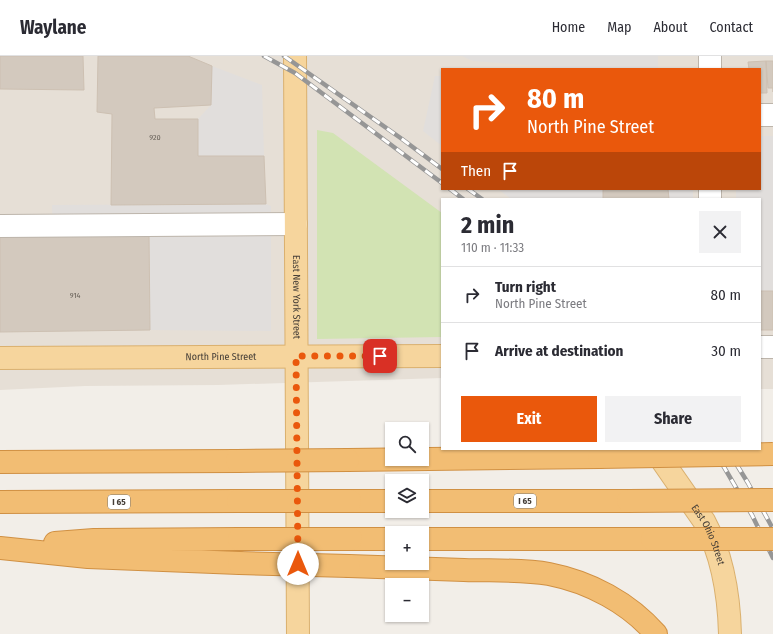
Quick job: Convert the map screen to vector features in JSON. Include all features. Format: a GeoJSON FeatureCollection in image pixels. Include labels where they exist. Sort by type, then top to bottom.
{"type":"FeatureCollection","features":[{"type":"Feature","properties":{"kind":"highway"},"geometry":{"type":"LineString","coordinates":[[0,462],[237,462],[773,454]]}},
{"type":"Feature","properties":{"kind":"highway","name":"I 65"},"geometry":{"type":"LineString","coordinates":[[429,501],[773,500]]}},
{"type":"Feature","properties":{"kind":"highway","name":"I 65"},"geometry":{"type":"LineString","coordinates":[[0,502],[385,501]]}},
{"type":"Feature","properties":{"kind":"highway"},"geometry":{"type":"LineString","coordinates":[[0,547],[94,540],[385,539]]}},
{"type":"Feature","properties":{"kind":"highway"},"geometry":{"type":"LineString","coordinates":[[429,539],[773,539]]}},
{"type":"Feature","properties":{"kind":"highway"},"geometry":{"type":"LineString","coordinates":[[0,547],[88,557],[517,571],[548,574],[578,582],[612,597],[627,607],[656,634]]}},
{"type":"Feature","properties":{"kind":"main road","name":"East New York Street"},"geometry":{"type":"LineString","coordinates":[[295,56],[298,634]]}},
{"type":"Feature","properties":{"kind":"main road","name":"North Pine Street"},"geometry":{"type":"LineString","coordinates":[[0,358],[441,356]]}},
{"type":"Feature","properties":{"kind":"main road","name":"East Ohio Street"},"geometry":{"type":"LineString","coordinates":[[655,450],[709,530],[720,558],[724,574],[729,607],[730,634]]}},
{"type":"Feature","properties":{"kind":"street"},"geometry":{"type":"LineString","coordinates":[[710,56],[710,68]]}},
{"type":"Feature","properties":{"kind":"street"},"geometry":{"type":"LineString","coordinates":[[761,115],[773,115]]}},
{"type":"Feature","properties":{"kind":"street"},"geometry":{"type":"LineString","coordinates":[[0,226],[296,224]]}},
{"type":"Feature","properties":{"kind":"street"},"geometry":{"type":"LineString","coordinates":[[761,347],[773,347]]}},
{"type":"Feature","properties":{"kind":"shaded area"},"geometry":{"type":"Polygon","coordinates":[[[0,56],[773,56],[773,389],[761,389],[761,198],[441,198],[441,378],[218,385],[85,386],[0,390],[0,56]]]}},
{"type":"Feature","properties":{"kind":"shaded area"},"geometry":{"type":"Polygon","coordinates":[[[462,56],[658,56],[658,68],[552,68],[473,61],[462,56]]]}},
{"type":"Feature","properties":{"kind":"shaded area"},"geometry":{"type":"Polygon","coordinates":[[[212,66],[262,85],[264,156],[198,156],[198,119],[211,105],[212,66]]]}},
{"type":"Feature","properties":{"kind":"shaded area"},"geometry":{"type":"Polygon","coordinates":[[[435,76],[441,76],[441,145],[423,131],[435,76]]]}},
{"type":"Feature","properties":{"kind":"shaded area"},"geometry":{"type":"Polygon","coordinates":[[[761,136],[773,136],[773,291],[761,291],[761,198],[736,198],[736,190],[761,190],[761,136]]]}},
{"type":"Feature","properties":{"kind":"shaded area"},"geometry":{"type":"Polygon","coordinates":[[[499,190],[693,190],[693,198],[510,198],[499,190]]]}},
{"type":"Feature","properties":{"kind":"shaded area"},"geometry":{"type":"Polygon","coordinates":[[[266,204],[271,206],[271,331],[150,330],[149,233],[53,234],[52,205],[266,204]]]}},
{"type":"Feature","properties":{"kind":"green space"},"geometry":{"type":"Polygon","coordinates":[[[317,130],[333,133],[441,212],[441,337],[317,339],[317,130]]]}},
{"type":"Feature","properties":{"kind":"building"},"geometry":{"type":"Polygon","coordinates":[[[0,56],[83,56],[84,90],[0,89],[0,56]]]}},
{"type":"Feature","properties":{"kind":"building"},"geometry":{"type":"Polygon","coordinates":[[[98,56],[188,56],[212,66],[211,105],[154,108],[155,119],[198,119],[198,156],[264,156],[266,204],[111,205],[112,114],[97,112],[98,56]]]}},
{"type":"Feature","properties":{"kind":"building"},"geometry":{"type":"Polygon","coordinates":[[[766,61],[773,61],[773,88],[768,88],[766,61]]]}},
{"type":"Feature","properties":{"kind":"building"},"geometry":{"type":"Polygon","coordinates":[[[766,61],[767,93],[761,93],[761,68],[749,68],[748,62],[766,61]]]}},
{"type":"Feature","properties":{"kind":"building"},"geometry":{"type":"Polygon","coordinates":[[[603,190],[668,190],[669,198],[603,198],[603,190]]]}},
{"type":"Feature","properties":{"kind":"building"},"geometry":{"type":"Polygon","coordinates":[[[149,233],[150,330],[0,332],[0,235],[149,233]]]}},
{"type":"Feature","properties":{"kind":"building"},"geometry":{"type":"Polygon","coordinates":[[[761,291],[773,291],[773,330],[761,330],[761,291]]]}},
{"type":"Feature","properties":{"kind":"railway"},"geometry":{"type":"LineString","coordinates":[[264,56],[295,73],[441,182]]}},
{"type":"Feature","properties":{"kind":"railway"},"geometry":{"type":"LineString","coordinates":[[284,56],[441,168]]}},
{"type":"Feature","properties":{"kind":"railway"},"geometry":{"type":"LineString","coordinates":[[451,190],[462,198]]}},
{"type":"Feature","properties":{"kind":"railway"},"geometry":{"type":"LineString","coordinates":[[469,190],[481,198]]}},
{"type":"Feature","properties":{"kind":"railway"},"geometry":{"type":"LineString","coordinates":[[713,450],[752,515],[773,558]]}},
{"type":"Feature","properties":{"kind":"railway"},"geometry":{"type":"LineString","coordinates":[[728,450],[748,483],[773,529]]}},
{"type":"Feature","properties":{"kind":"route"},"geometry":{"type":"LineString","coordinates":[[298,564],[296,356],[380,356]]}}]}
